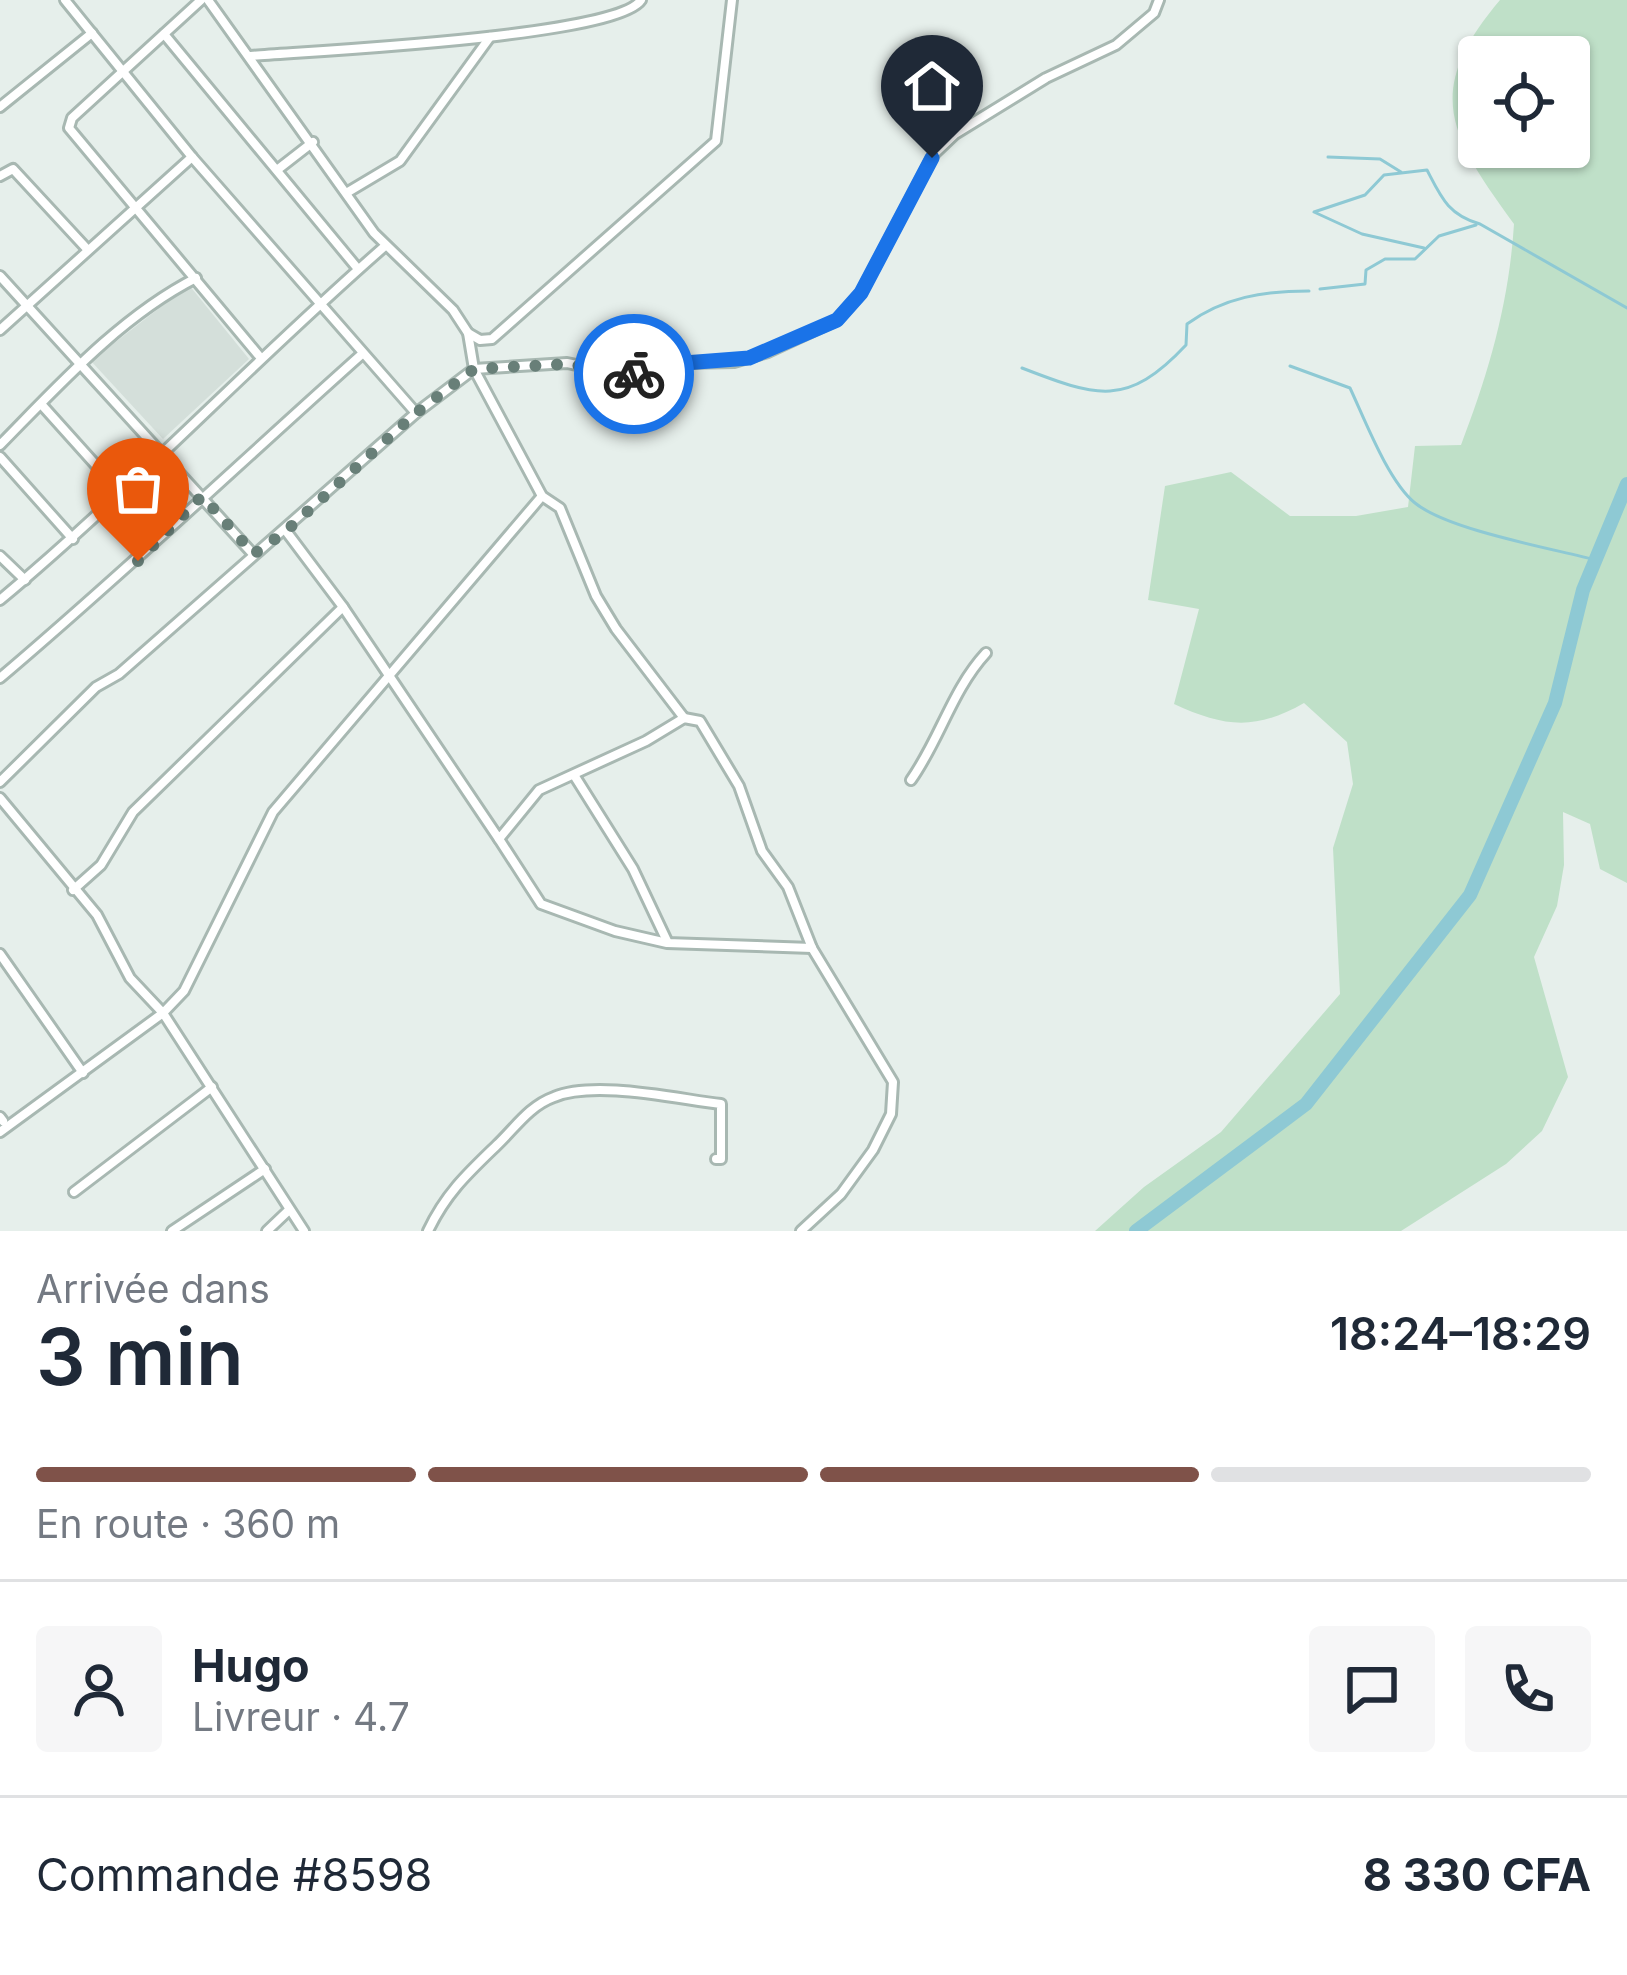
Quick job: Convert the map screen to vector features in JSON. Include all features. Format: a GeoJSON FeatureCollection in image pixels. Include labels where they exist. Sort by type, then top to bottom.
{"type":"FeatureCollection","features":[{"type":"Feature","properties":{"kind":"street"},"geometry":{"type":"LineString","coordinates":[[65,0],[320,308],[416,413]]}},
{"type":"Feature","properties":{"kind":"street"},"geometry":{"type":"LineString","coordinates":[[260,356],[69,128],[72,118],[205,0],[385,246],[433,286],[468,333],[480,340],[492,339]]}},
{"type":"Feature","properties":{"kind":"street"},"geometry":{"type":"LineString","coordinates":[[249,56],[491,36],[617,16],[636,9],[641,0]]}},
{"type":"Feature","properties":{"kind":"street"},"geometry":{"type":"LineString","coordinates":[[0,782],[96,687],[119,674],[286,531],[474,365],[492,339],[716,141],[732,0]]}},
{"type":"Feature","properties":{"kind":"street"},"geometry":{"type":"LineString","coordinates":[[474,365],[567,364],[625,376],[684,363],[749,358],[812,334],[837,320],[861,293],[934,154],[955,134],[1046,78],[1116,46],[1154,13],[1159,0]]}},
{"type":"Feature","properties":{"kind":"street"},"geometry":{"type":"LineString","coordinates":[[0,107],[92,33]]}},
{"type":"Feature","properties":{"kind":"street"},"geometry":{"type":"LineString","coordinates":[[164,34],[358,269]]}},
{"type":"Feature","properties":{"kind":"street"},"geometry":{"type":"LineString","coordinates":[[348,192],[400,161],[491,36]]}},
{"type":"Feature","properties":{"kind":"street"},"geometry":{"type":"LineString","coordinates":[[277,170],[313,142]]}},
{"type":"Feature","properties":{"kind":"street"},"geometry":{"type":"LineString","coordinates":[[0,330],[192,157]]}},
{"type":"Feature","properties":{"kind":"street"},"geometry":{"type":"LineString","coordinates":[[0,176],[13,169],[87,249]]}},
{"type":"Feature","properties":{"kind":"street"},"geometry":{"type":"LineString","coordinates":[[0,600],[73,539],[260,356],[320,308],[385,246]]}},
{"type":"Feature","properties":{"kind":"street"},"geometry":{"type":"LineString","coordinates":[[0,276],[254,554]]}},
{"type":"Feature","properties":{"kind":"street"},"geometry":{"type":"LineString","coordinates":[[0,445],[82,364],[173,290],[196,278]]}},
{"type":"Feature","properties":{"kind":"street"},"geometry":{"type":"LineString","coordinates":[[468,333],[474,365],[542,496],[560,508],[596,596],[684,718]]}},
{"type":"Feature","properties":{"kind":"street"},"geometry":{"type":"LineString","coordinates":[[0,678],[138,561],[202,496],[362,354]]}},
{"type":"Feature","properties":{"kind":"street"},"geometry":{"type":"LineString","coordinates":[[41,404],[120,492]]}},
{"type":"Feature","properties":{"kind":"street"},"geometry":{"type":"LineString","coordinates":[[0,457],[73,539]]}},
{"type":"Feature","properties":{"kind":"street"},"geometry":{"type":"LineString","coordinates":[[2,1123],[83,1073],[184,992],[273,812],[542,496]]}},
{"type":"Feature","properties":{"kind":"street"},"geometry":{"type":"LineString","coordinates":[[286,531],[343,607],[542,904],[615,931],[668,943],[812,948]]}},
{"type":"Feature","properties":{"kind":"street"},"geometry":{"type":"LineString","coordinates":[[0,556],[25,580]]}},
{"type":"Feature","properties":{"kind":"street"},"geometry":{"type":"LineString","coordinates":[[73,890],[101,865],[133,812],[343,607]]}},
{"type":"Feature","properties":{"kind":"street"},"geometry":{"type":"LineString","coordinates":[[911,780],[936,744],[963,678],[986,653]]}},
{"type":"Feature","properties":{"kind":"street"},"geometry":{"type":"LineString","coordinates":[[499,839],[538,790],[684,718],[700,721],[740,785],[762,851],[788,886],[812,948],[893,1082],[891,1114],[873,1150],[841,1194],[801,1231]]}},
{"type":"Feature","properties":{"kind":"street"},"geometry":{"type":"LineString","coordinates":[[574,775],[633,869],[668,943]]}},
{"type":"Feature","properties":{"kind":"street"},"geometry":{"type":"LineString","coordinates":[[0,799],[98,915],[130,979],[163,1013],[304,1231]]}},
{"type":"Feature","properties":{"kind":"street"},"geometry":{"type":"LineString","coordinates":[[0,954],[83,1073]]}},
{"type":"Feature","properties":{"kind":"street"},"geometry":{"type":"LineString","coordinates":[[74,1192],[212,1087]]}},
{"type":"Feature","properties":{"kind":"street"},"geometry":{"type":"LineString","coordinates":[[428,1231],[443,1198],[470,1166],[500,1143],[513,1124],[554,1096],[624,1093],[722,1104],[725,1142],[722,1159],[716,1159]]}},
{"type":"Feature","properties":{"kind":"street"},"geometry":{"type":"LineString","coordinates":[[172,1231],[265,1169]]}},
{"type":"Feature","properties":{"kind":"street"},"geometry":{"type":"LineString","coordinates":[[267,1231],[288,1211]]}},
{"type":"Feature","properties":{"kind":"shaded area"},"geometry":{"type":"Polygon","coordinates":[[[189,285],[249,359],[163,439],[91,361],[189,285]]]}},
{"type":"Feature","properties":{"kind":"green space"},"geometry":{"type":"Polygon","coordinates":[[[1500,0],[1627,0],[1627,883],[1600,869],[1590,824],[1563,812],[1564,865],[1557,906],[1534,957],[1568,1077],[1542,1131],[1506,1164],[1401,1231],[1095,1231],[1144,1187],[1221,1132],[1340,994],[1333,848],[1353,784],[1347,742],[1304,703],[1270,718],[1239,723],[1174,704],[1199,609],[1148,600],[1165,486],[1231,472],[1290,516],[1356,516],[1408,507],[1415,446],[1461,445],[1496,337],[1514,224],[1476,168],[1590,168],[1590,36],[1474,36],[1500,0]]]}},
{"type":"Feature","properties":{"kind":"green space"},"geometry":{"type":"Polygon","coordinates":[[[1458,69],[1458,128],[1454,114],[1458,69]]]}},
{"type":"Feature","properties":{"kind":"waterway"},"geometry":{"type":"LineString","coordinates":[[1328,157],[1380,159],[1401,172]]}},
{"type":"Feature","properties":{"kind":"waterway"},"geometry":{"type":"LineString","coordinates":[[1424,248],[1362,234],[1314,212],[1365,195],[1384,175],[1427,170],[1441,197],[1460,216],[1627,308]]}},
{"type":"Feature","properties":{"kind":"waterway"},"geometry":{"type":"LineString","coordinates":[[1320,289],[1365,284],[1366,270],[1385,259],[1415,259],[1439,236],[1476,225]]}},
{"type":"Feature","properties":{"kind":"waterway"},"geometry":{"type":"LineString","coordinates":[[1022,368],[1091,390],[1128,388],[1165,365],[1186,345],[1187,324],[1215,307],[1245,297],[1309,291]]}},
{"type":"Feature","properties":{"kind":"waterway"},"geometry":{"type":"LineString","coordinates":[[1290,366],[1350,388],[1387,465],[1405,493],[1430,513],[1475,530],[1596,560]]}},
{"type":"Feature","properties":{"kind":"waterway"},"geometry":{"type":"LineString","coordinates":[[1136,1231],[1306,1104],[1470,895],[1555,703],[1583,590],[1627,484]]}},
{"type":"Feature","properties":{"kind":"way so far"},"geometry":{"type":"LineString","coordinates":[[138,561],[202,496],[254,554],[286,531],[416,413],[474,369],[567,364],[634,374]]}},
{"type":"Feature","properties":{"kind":"route"},"geometry":{"type":"LineString","coordinates":[[634,374],[684,363],[734,362],[837,320],[861,293],[932,158]]}}]}
